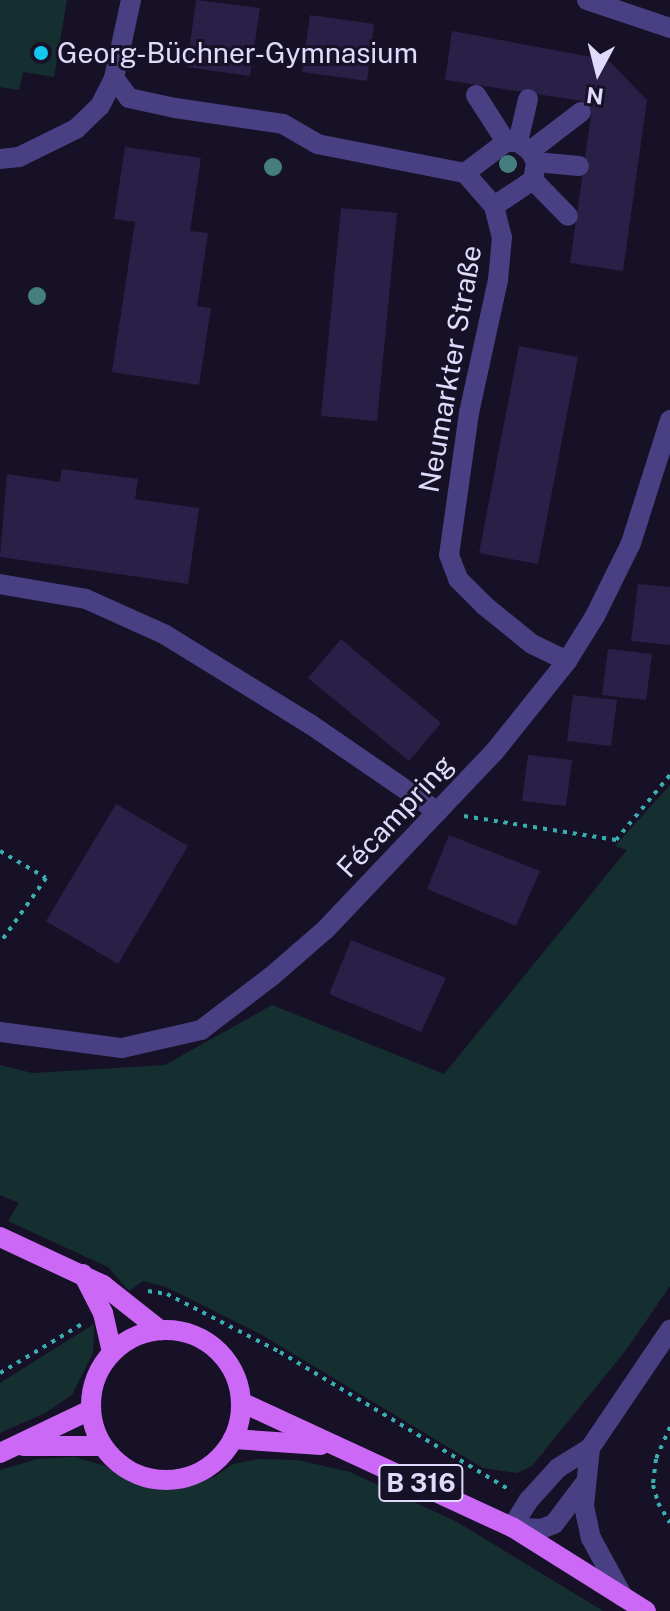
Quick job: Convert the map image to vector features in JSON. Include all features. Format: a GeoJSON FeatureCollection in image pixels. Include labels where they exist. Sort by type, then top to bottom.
{"type":"FeatureCollection","features":[{"type":"Feature","properties":{"kind":"main road"},"geometry":{"type":"LineString","coordinates":[[0,1237],[83,1274],[160,1330]]}},
{"type":"Feature","properties":{"kind":"main road"},"geometry":{"type":"LineString","coordinates":[[83,1274],[103,1313],[112,1352]]}},
{"type":"Feature","properties":{"kind":"main road"},"geometry":{"type":"LineString","coordinates":[[160,1330],[199,1337],[216,1349],[234,1373],[241,1402],[233,1439],[207,1468],[170,1480],[131,1472],[102,1446],[90,1410],[94,1379],[112,1352],[134,1337],[160,1330]]}},
{"type":"Feature","properties":{"kind":"main road","name":"B 316"},"geometry":{"type":"LineString","coordinates":[[241,1402],[328,1445],[440,1491],[512,1527],[646,1611]]}},
{"type":"Feature","properties":{"kind":"main road"},"geometry":{"type":"LineString","coordinates":[[9,1450],[90,1410]]}},
{"type":"Feature","properties":{"kind":"main road","name":"B 316"},"geometry":{"type":"LineString","coordinates":[[233,1439],[328,1445]]}},
{"type":"Feature","properties":{"kind":"main road"},"geometry":{"type":"LineString","coordinates":[[9,1450],[102,1446]]}},
{"type":"Feature","properties":{"kind":"street"},"geometry":{"type":"LineString","coordinates":[[0,159],[19,157],[76,129],[100,106],[114,78],[131,0]]}},
{"type":"Feature","properties":{"kind":"street"},"geometry":{"type":"LineString","coordinates":[[587,0],[670,28]]}},
{"type":"Feature","properties":{"kind":"street"},"geometry":{"type":"LineString","coordinates":[[114,78],[129,98],[283,124],[317,144],[465,173],[525,155],[581,112]]}},
{"type":"Feature","properties":{"kind":"street"},"geometry":{"type":"LineString","coordinates":[[476,95],[525,155],[568,216]]}},
{"type":"Feature","properties":{"kind":"street"},"geometry":{"type":"LineString","coordinates":[[465,173],[494,206],[525,155],[528,99]]}},
{"type":"Feature","properties":{"kind":"street"},"geometry":{"type":"LineString","coordinates":[[525,155],[579,166]]}},
{"type":"Feature","properties":{"kind":"street","name":"Neumarkter Straße"},"geometry":{"type":"LineString","coordinates":[[494,206],[502,237],[498,280],[469,413],[449,555],[458,579],[485,606],[532,644],[567,661]]}},
{"type":"Feature","properties":{"kind":"street","name":"Fécampring"},"geometry":{"type":"LineString","coordinates":[[0,1032],[122,1048],[201,1030],[272,976],[326,929],[495,751],[567,661],[595,616],[631,543],[670,420]]}},
{"type":"Feature","properties":{"kind":"street"},"geometry":{"type":"LineString","coordinates":[[0,584],[86,599],[164,634],[310,724],[438,812]]}},
{"type":"Feature","properties":{"kind":"street"},"geometry":{"type":"LineString","coordinates":[[585,1483],[554,1524],[541,1529],[512,1527],[529,1500],[558,1468],[590,1448],[670,1330]]}},
{"type":"Feature","properties":{"kind":"street"},"geometry":{"type":"LineString","coordinates":[[590,1448],[584,1506],[591,1538],[623,1597]]}},
{"type":"Feature","properties":{"kind":"path"},"geometry":{"type":"LineString","coordinates":[[438,812],[616,840],[670,775]]}},
{"type":"Feature","properties":{"kind":"path"},"geometry":{"type":"LineString","coordinates":[[0,851],[46,878],[0,943]]}},
{"type":"Feature","properties":{"kind":"path"},"geometry":{"type":"LineString","coordinates":[[123,1301],[145,1291],[167,1294],[280,1352],[529,1500]]}},
{"type":"Feature","properties":{"kind":"path"},"geometry":{"type":"LineString","coordinates":[[0,1373],[103,1313]]}},
{"type":"Feature","properties":{"kind":"path"},"geometry":{"type":"LineString","coordinates":[[670,1427],[656,1459],[653,1485],[658,1503],[670,1523]]}},
{"type":"Feature","properties":{"kind":"green space"},"geometry":{"type":"Polygon","coordinates":[[[0,0],[67,0],[54,77],[23,72],[19,90],[0,87],[0,0]]]}},
{"type":"Feature","properties":{"kind":"green space"},"geometry":{"type":"Polygon","coordinates":[[[670,785],[670,1286],[626,1350],[532,1466],[517,1473],[483,1468],[262,1335],[166,1287],[143,1281],[129,1291],[108,1267],[8,1221],[19,1203],[0,1195],[0,1065],[32,1073],[165,1065],[272,1005],[444,1074],[627,850],[615,846],[670,785]]]}},
{"type":"Feature","properties":{"kind":"green space"},"geometry":{"type":"Polygon","coordinates":[[[94,1324],[93,1353],[72,1395],[45,1413],[0,1433],[0,1383],[94,1324]]]}},
{"type":"Feature","properties":{"kind":"green space"},"geometry":{"type":"Polygon","coordinates":[[[75,1457],[105,1466],[134,1483],[161,1489],[214,1477],[233,1464],[258,1459],[298,1460],[350,1472],[457,1522],[603,1611],[0,1611],[0,1470],[37,1459],[75,1457]]]}},
{"type":"Feature","properties":{"kind":"building"},"geometry":{"type":"Polygon","coordinates":[[[196,0],[260,8],[250,76],[187,67],[196,0]]]}},
{"type":"Feature","properties":{"kind":"building"},"geometry":{"type":"Polygon","coordinates":[[[310,15],[374,24],[367,81],[302,72],[310,15]]]}},
{"type":"Feature","properties":{"kind":"building"},"geometry":{"type":"Polygon","coordinates":[[[452,31],[608,60],[647,100],[623,271],[570,263],[591,115],[582,101],[445,80],[452,31]]]}},
{"type":"Feature","properties":{"kind":"building"},"geometry":{"type":"Polygon","coordinates":[[[125,147],[201,158],[190,231],[208,233],[197,306],[211,308],[199,385],[112,372],[135,222],[114,219],[125,147]]]}},
{"type":"Feature","properties":{"kind":"building"},"geometry":{"type":"Polygon","coordinates":[[[341,208],[397,213],[377,421],[321,416],[341,208]]]}},
{"type":"Feature","properties":{"kind":"building"},"geometry":{"type":"Polygon","coordinates":[[[519,346],[578,357],[538,564],[479,553],[519,346]]]}},
{"type":"Feature","properties":{"kind":"building"},"geometry":{"type":"Polygon","coordinates":[[[62,469],[138,479],[135,499],[199,508],[188,584],[0,557],[7,474],[60,482],[62,469]]]}},
{"type":"Feature","properties":{"kind":"building"},"geometry":{"type":"Polygon","coordinates":[[[638,584],[670,587],[670,645],[631,641],[638,584]]]}},
{"type":"Feature","properties":{"kind":"building"},"geometry":{"type":"Polygon","coordinates":[[[341,639],[441,723],[409,761],[308,678],[341,639]]]}},
{"type":"Feature","properties":{"kind":"building"},"geometry":{"type":"Polygon","coordinates":[[[608,649],[652,654],[646,700],[602,695],[608,649]]]}},
{"type":"Feature","properties":{"kind":"building"},"geometry":{"type":"Polygon","coordinates":[[[573,695],[617,700],[611,746],[567,741],[573,695]]]}},
{"type":"Feature","properties":{"kind":"building"},"geometry":{"type":"Polygon","coordinates":[[[528,755],[572,760],[566,806],[522,801],[528,755]]]}},
{"type":"Feature","properties":{"kind":"building"},"geometry":{"type":"Polygon","coordinates":[[[116,804],[188,846],[118,964],[46,921],[116,804]]]}},
{"type":"Feature","properties":{"kind":"building"},"geometry":{"type":"Polygon","coordinates":[[[449,835],[540,871],[516,926],[427,889],[449,835]]]}},
{"type":"Feature","properties":{"kind":"building"},"geometry":{"type":"Polygon","coordinates":[[[351,940],[446,978],[421,1032],[329,994],[351,940]]]}},
{"type":"Feature","properties":{"kind":"place","name":"Georg-Büchner-Gymnasium"},"geometry":{"type":"Point","coordinates":[41,53]}}]}
